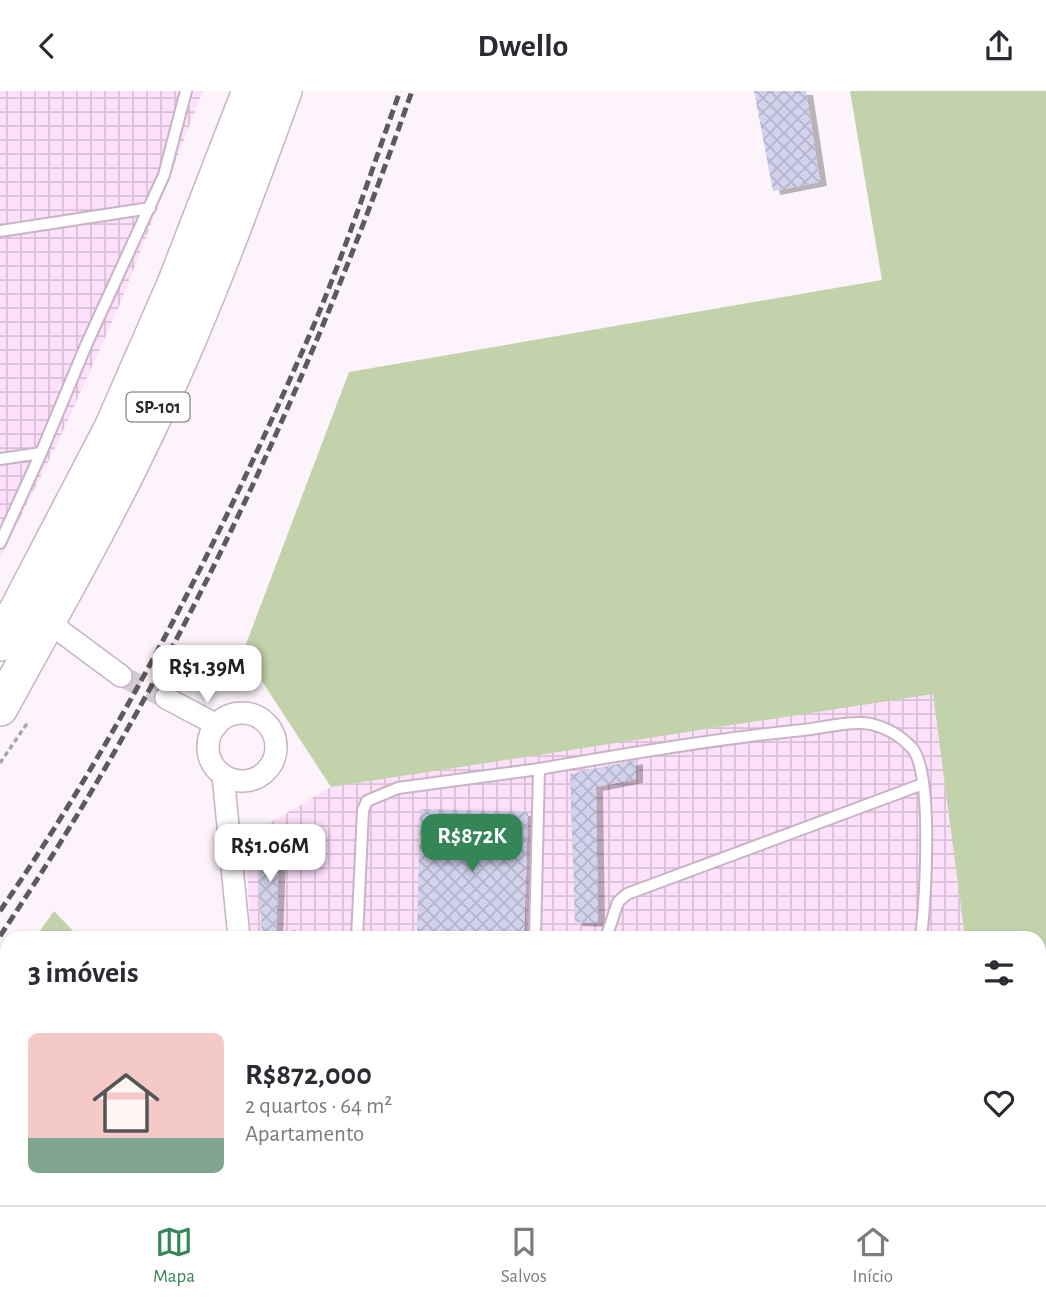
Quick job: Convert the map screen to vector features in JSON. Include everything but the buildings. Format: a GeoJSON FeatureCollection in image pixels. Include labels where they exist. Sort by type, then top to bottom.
{"type":"FeatureCollection","features":[{"type":"Feature","properties":{"kind":"highway","name":"SP-101"},"geometry":{"type":"LineString","coordinates":[[0,643],[112,428],[175,284],[250,91]]}},
{"type":"Feature","properties":{"kind":"highway","name":"SP-101"},"geometry":{"type":"LineString","coordinates":[[0,708],[148,430],[216,271],[284,91]]}},
{"type":"Feature","properties":{"kind":"street"},"geometry":{"type":"LineString","coordinates":[[47,621],[121,676]]}},
{"type":"Feature","properties":{"kind":"street"},"geometry":{"type":"LineString","coordinates":[[166,698],[217,725]]}},
{"type":"Feature","properties":{"kind":"street"},"geometry":{"type":"LineString","coordinates":[[222,775],[244,782],[264,774],[271,765],[276,744],[273,733],[258,717],[236,714],[217,725],[208,746],[209,757],[222,775],[238,931]]}},
{"type":"Feature","properties":{"kind":"lane"},"geometry":{"type":"LineString","coordinates":[[0,543],[81,356],[164,175],[186,91]]}},
{"type":"Feature","properties":{"kind":"lane"},"geometry":{"type":"LineString","coordinates":[[0,231],[150,208]]}},
{"type":"Feature","properties":{"kind":"lane"},"geometry":{"type":"LineString","coordinates":[[0,459],[41,453]]}},
{"type":"Feature","properties":{"kind":"lane"},"geometry":{"type":"LineString","coordinates":[[357,931],[363,810],[367,801],[398,788],[539,769],[667,747],[869,723],[893,731],[914,751],[923,784],[926,890],[922,931]]}},
{"type":"Feature","properties":{"kind":"lane"},"geometry":{"type":"LineString","coordinates":[[535,931],[539,769]]}},
{"type":"Feature","properties":{"kind":"lane"},"geometry":{"type":"LineString","coordinates":[[608,931],[618,902],[627,894],[923,784]]}},
{"type":"Feature","properties":{"kind":"path"},"geometry":{"type":"LineString","coordinates":[[0,763],[10,749]]}},
{"type":"Feature","properties":{"kind":"shaded area"},"geometry":{"type":"Polygon","coordinates":[[[0,91],[203,91],[118,309],[57,444],[0,558],[0,91]]]}},
{"type":"Feature","properties":{"kind":"shaded area"},"geometry":{"type":"Polygon","coordinates":[[[933,693],[964,931],[250,931],[246,837],[331,787],[933,693]]]}},
{"type":"Feature","properties":{"kind":"green space"},"geometry":{"type":"Polygon","coordinates":[[[850,91],[1046,91],[1046,931],[964,931],[933,694],[331,787],[243,652],[349,372],[882,280],[850,91]]]}},
{"type":"Feature","properties":{"kind":"green space"},"geometry":{"type":"Polygon","coordinates":[[[54,911],[73,931],[40,931],[54,911]]]}},
{"type":"Feature","properties":{"kind":"tunnel"},"geometry":{"type":"LineString","coordinates":[[121,676],[166,698]]}},
{"type":"Feature","properties":{"kind":"railway"},"geometry":{"type":"LineString","coordinates":[[0,911],[88,773],[129,702],[242,484],[310,334],[400,91]]}},
{"type":"Feature","properties":{"kind":"railway"},"geometry":{"type":"LineString","coordinates":[[3,931],[64,837],[124,735],[233,527],[328,311],[372,202],[412,91]]}}]}
